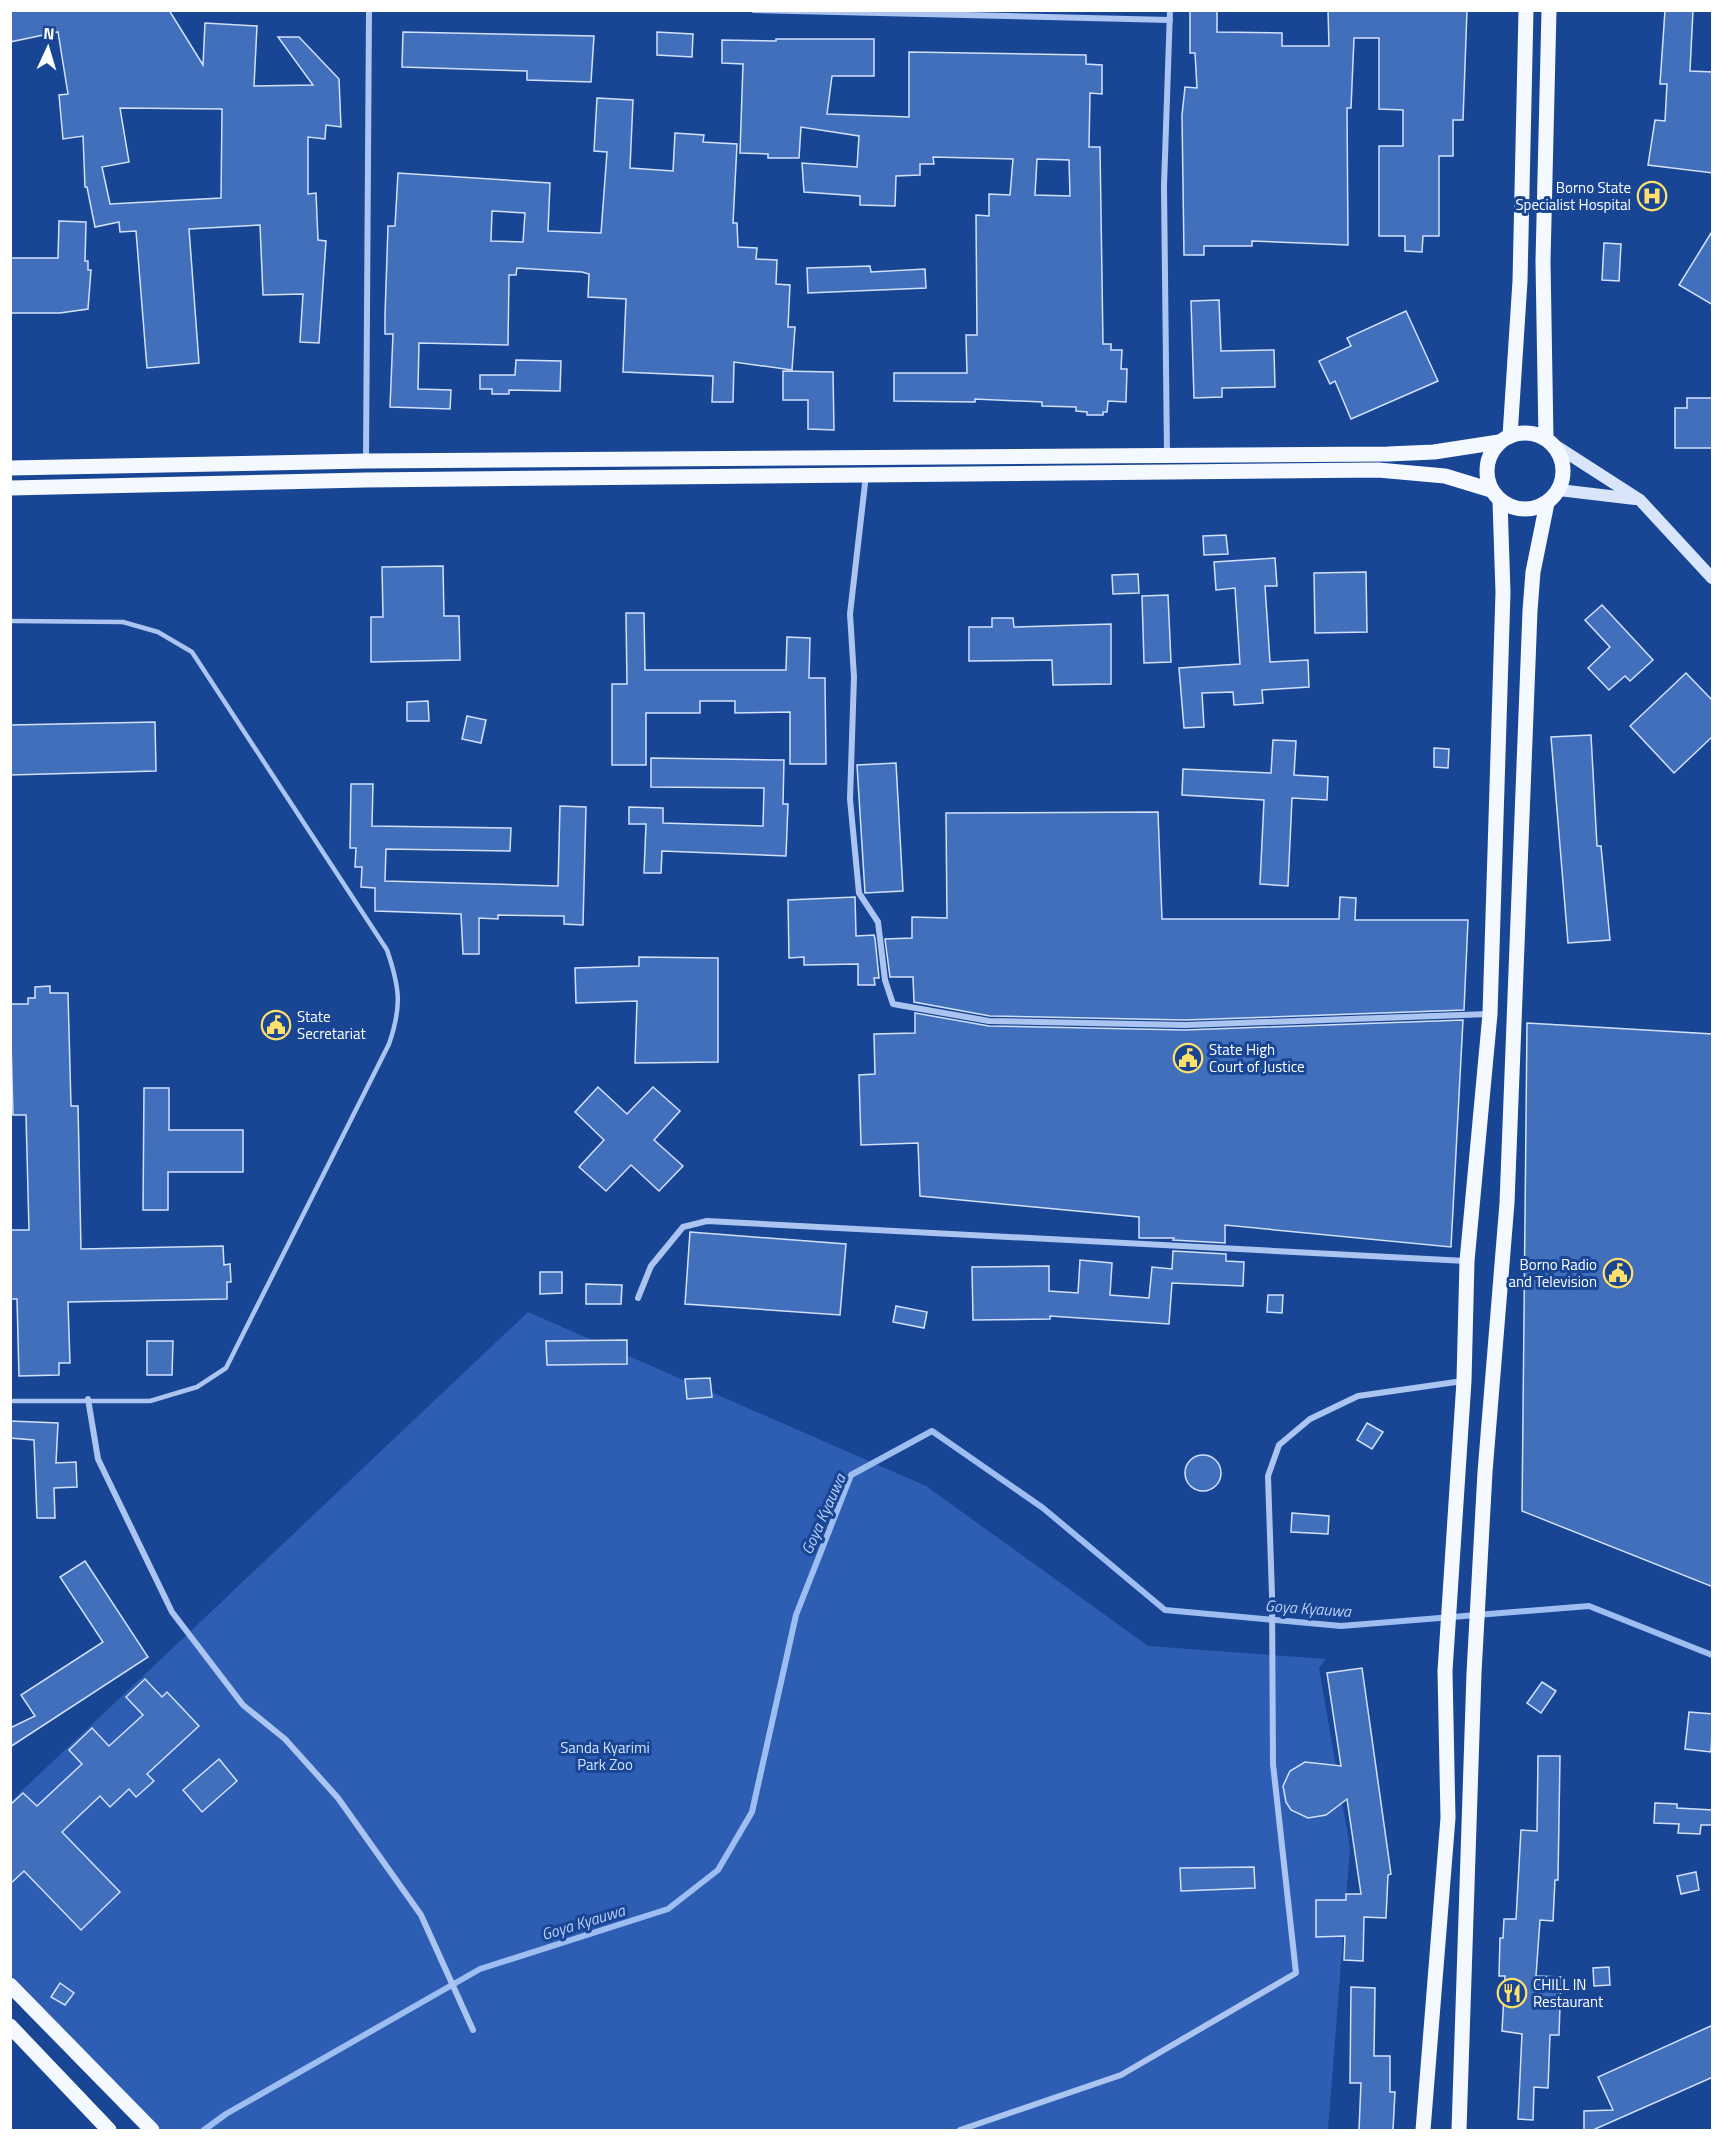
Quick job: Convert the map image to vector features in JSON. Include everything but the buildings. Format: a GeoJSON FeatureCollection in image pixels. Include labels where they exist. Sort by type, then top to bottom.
{"type":"FeatureCollection","features":[{"type":"Feature","properties":{"kind":"main road"},"geometry":{"type":"LineString","coordinates":[[1423,2130],[1448,1818],[1445,1671],[1464,1381],[1467,1261],[1490,1014],[1503,591],[1496,496],[1487,478],[1487,465],[1491,453],[1504,439],[1520,281],[1526,10]]}},
{"type":"Feature","properties":{"kind":"main road"},"geometry":{"type":"LineString","coordinates":[[10,488],[365,480],[1378,470],[1445,476],[1496,496],[1518,509],[1528,510],[1547,503],[1559,490],[1563,466],[1550,442],[1543,261],[1549,10]]}},
{"type":"Feature","properties":{"kind":"main road"},"geometry":{"type":"LineString","coordinates":[[10,468],[366,461],[1388,454],[1434,452],[1504,439],[1522,433],[1550,442],[1640,500],[1713,578]]}},
{"type":"Feature","properties":{"kind":"main road"},"geometry":{"type":"LineString","coordinates":[[1559,490],[1640,500]]}},
{"type":"Feature","properties":{"kind":"main road"},"geometry":{"type":"LineString","coordinates":[[1459,2130],[1474,1673],[1485,1472],[1507,1203],[1533,572],[1547,503]]}},
{"type":"Feature","properties":{"kind":"main road"},"geometry":{"type":"LineString","coordinates":[[10,1985],[99,2079],[152,2130]]}},
{"type":"Feature","properties":{"kind":"main road"},"geometry":{"type":"LineString","coordinates":[[10,2026],[109,2130]]}},
{"type":"Feature","properties":{"kind":"street"},"geometry":{"type":"LineString","coordinates":[[366,461],[369,10]]}},
{"type":"Feature","properties":{"kind":"street"},"geometry":{"type":"LineString","coordinates":[[754,10],[1170,20]]}},
{"type":"Feature","properties":{"kind":"street"},"geometry":{"type":"LineString","coordinates":[[1167,454],[1164,186],[1170,10]]}},
{"type":"Feature","properties":{"kind":"street"},"geometry":{"type":"LineString","coordinates":[[867,475],[850,614],[854,677],[850,799],[859,893],[878,922],[885,980],[893,1004],[990,1021],[1173,1024],[1490,1014]]}},
{"type":"Feature","properties":{"kind":"street"},"geometry":{"type":"LineString","coordinates":[[638,1298],[651,1266],[683,1227],[707,1221],[1467,1261]]}},
{"type":"Feature","properties":{"kind":"street"},"geometry":{"type":"LineString","coordinates":[[960,2130],[1121,2075],[1296,1973],[1273,1764],[1272,1595],[1268,1476],[1279,1445],[1310,1419],[1358,1396],[1464,1381]]}},
{"type":"Feature","properties":{"kind":"street"},"geometry":{"type":"LineString","coordinates":[[88,1400],[98,1460],[172,1612],[243,1705],[285,1739],[338,1798],[421,1916],[434,1940],[473,2030]]}},
{"type":"Feature","properties":{"kind":"lane"},"geometry":{"type":"LineString","coordinates":[[10,621],[123,622],[158,632],[192,652],[387,950],[400,992],[398,1018],[389,1044],[226,1368],[196,1387],[173,1396],[150,1401],[10,1401]]}},
{"type":"Feature","properties":{"kind":"green space","name":"Sanda Kyarimi Park Zoo"},"geometry":{"type":"Polygon","coordinates":[[[528,1312],[926,1486],[1148,1646],[1326,1659],[1319,1668],[1350,1848],[1328,2130],[161,2130],[11,1975],[11,1801],[528,1312]]]}},
{"type":"Feature","properties":{"kind":"waterway","name":"Goya Kyauwa"},"geometry":{"type":"LineString","coordinates":[[204,2130],[226,2114],[480,1969],[668,1909],[718,1870],[752,1812],[796,1615],[851,1475],[932,1431],[1043,1508],[1165,1610],[1341,1626],[1589,1606],[1712,1655]]}},
{"type":"Feature","properties":{"kind":"place","name":"Borno State Specialist Hospital"},"geometry":{"type":"Point","coordinates":[1652,196]}},
{"type":"Feature","properties":{"kind":"place","name":"State Secretariat"},"geometry":{"type":"Point","coordinates":[276,1025]}},
{"type":"Feature","properties":{"kind":"place","name":"State High Court of Justice"},"geometry":{"type":"Point","coordinates":[1188,1058]}},
{"type":"Feature","properties":{"kind":"place","name":"Borno Radio and Television"},"geometry":{"type":"Point","coordinates":[1618,1273]}},
{"type":"Feature","properties":{"kind":"place","name":"CHILL IN Restaurant"},"geometry":{"type":"Point","coordinates":[1512,1993]}}]}
